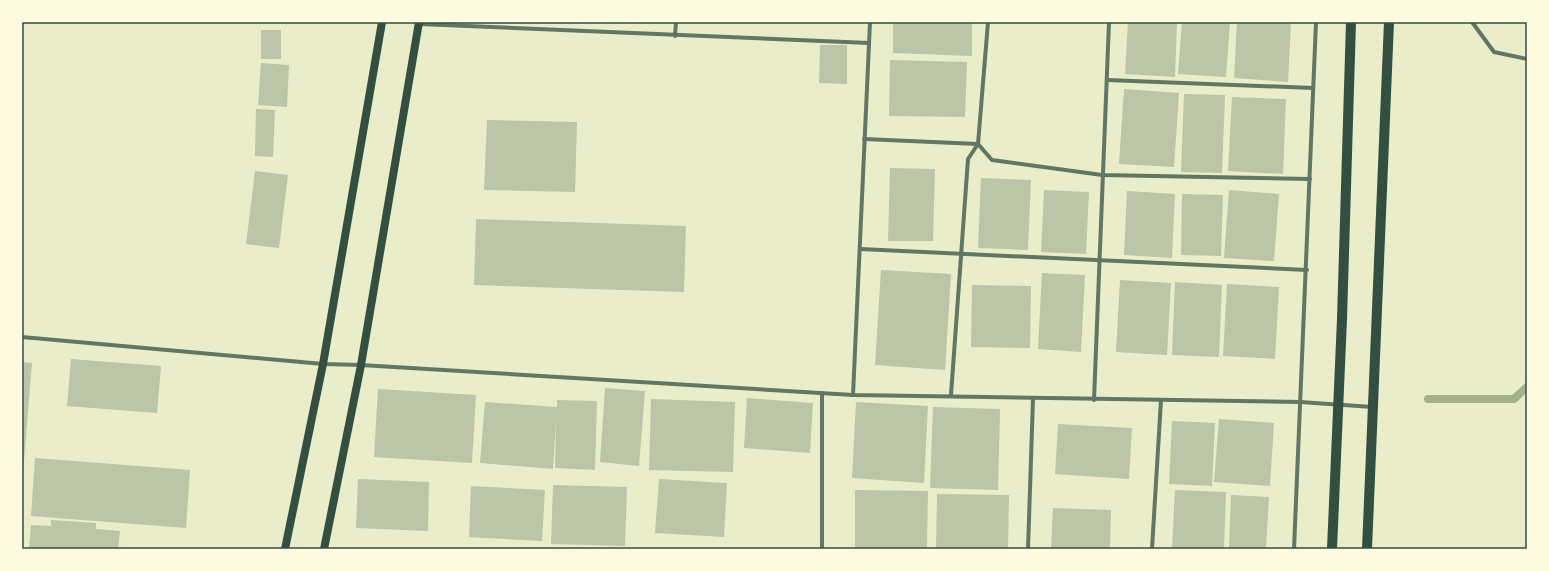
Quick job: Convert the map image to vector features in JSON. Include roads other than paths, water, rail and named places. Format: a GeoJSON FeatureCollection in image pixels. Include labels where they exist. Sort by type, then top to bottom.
{"type":"FeatureCollection","features":[{"type":"Feature","properties":{"kind":"main road"},"geometry":{"type":"LineString","coordinates":[[285,549],[323,364],[382,22]]}},
{"type":"Feature","properties":{"kind":"main road"},"geometry":{"type":"LineString","coordinates":[[1332,549],[1351,22]]}},
{"type":"Feature","properties":{"kind":"main road"},"geometry":{"type":"LineString","coordinates":[[1367,549],[1390,22]]}},
{"type":"Feature","properties":{"kind":"main road"},"geometry":{"type":"LineString","coordinates":[[324,549],[362,364],[419,23]]}},
{"type":"Feature","properties":{"kind":"street"},"geometry":{"type":"LineString","coordinates":[[675,36],[676,22]]}},
{"type":"Feature","properties":{"kind":"street"},"geometry":{"type":"LineString","coordinates":[[853,395],[870,22]]}},
{"type":"Feature","properties":{"kind":"street"},"geometry":{"type":"LineString","coordinates":[[951,395],[968,159],[978,144],[988,22]]}},
{"type":"Feature","properties":{"kind":"street"},"geometry":{"type":"LineString","coordinates":[[1094,400],[1109,22]]}},
{"type":"Feature","properties":{"kind":"street"},"geometry":{"type":"LineString","coordinates":[[1294,549],[1307,270],[1316,22]]}},
{"type":"Feature","properties":{"kind":"street"},"geometry":{"type":"LineString","coordinates":[[1472,22],[1494,52],[1527,59]]}},
{"type":"Feature","properties":{"kind":"street"},"geometry":{"type":"LineString","coordinates":[[419,23],[675,36],[869,43]]}},
{"type":"Feature","properties":{"kind":"street"},"geometry":{"type":"LineString","coordinates":[[1107,80],[1313,88]]}},
{"type":"Feature","properties":{"kind":"street"},"geometry":{"type":"LineString","coordinates":[[864,139],[978,144],[992,160],[1102,175],[1310,179]]}},
{"type":"Feature","properties":{"kind":"street"},"geometry":{"type":"LineString","coordinates":[[860,249],[1100,259],[1307,270]]}},
{"type":"Feature","properties":{"kind":"street"},"geometry":{"type":"LineString","coordinates":[[22,337],[323,364],[362,364],[853,395],[951,395],[1033,399],[1300,402],[1338,406],[1373,407]]}},
{"type":"Feature","properties":{"kind":"street"},"geometry":{"type":"LineString","coordinates":[[822,393],[822,549]]}},
{"type":"Feature","properties":{"kind":"street"},"geometry":{"type":"LineString","coordinates":[[1028,549],[1033,399]]}},
{"type":"Feature","properties":{"kind":"street"},"geometry":{"type":"LineString","coordinates":[[1152,549],[1161,400]]}},
{"type":"Feature","properties":{"kind":"waterway"},"geometry":{"type":"LineString","coordinates":[[1428,399],[1514,399],[1527,387]]}}]}
